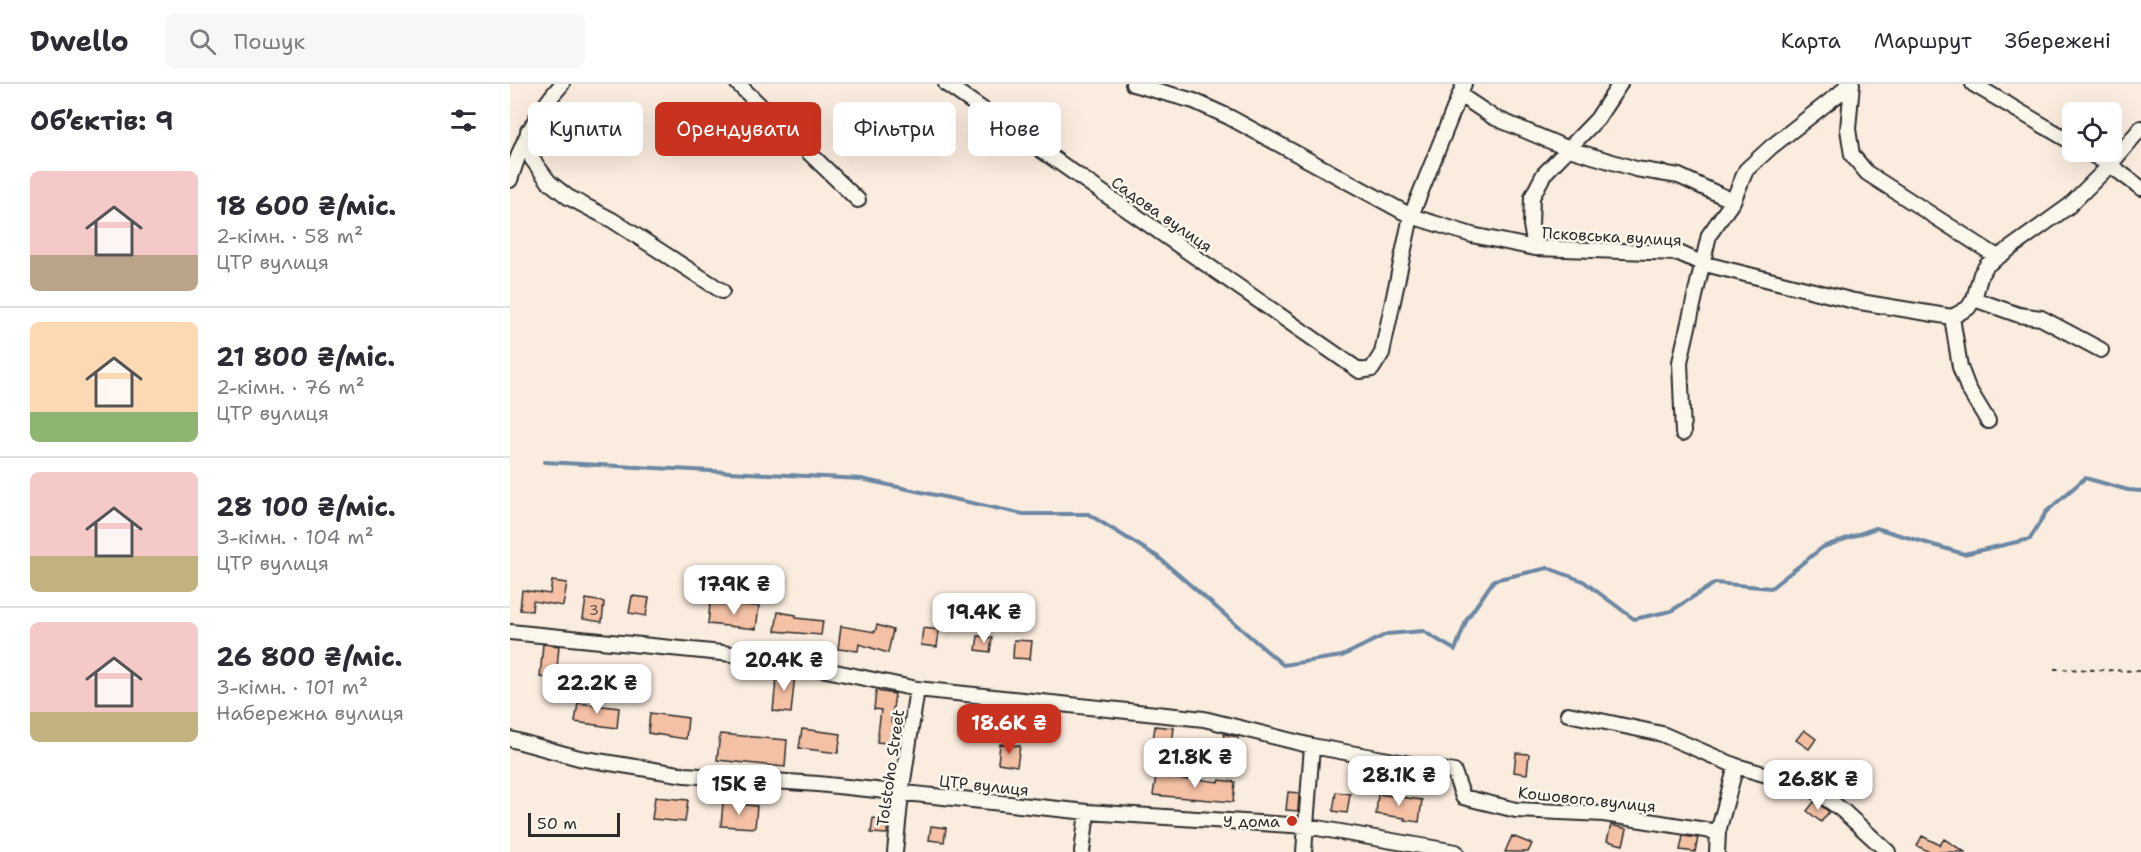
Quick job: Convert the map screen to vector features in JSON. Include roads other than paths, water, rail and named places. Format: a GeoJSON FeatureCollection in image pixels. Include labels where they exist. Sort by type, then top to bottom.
{"type":"FeatureCollection","features":[{"type":"Feature","properties":{"kind":"street"},"geometry":{"type":"LineString","coordinates":[[546,102],[562,84]]}},
{"type":"Feature","properties":{"kind":"street"},"geometry":{"type":"LineString","coordinates":[[738,84],[858,200]]}},
{"type":"Feature","properties":{"kind":"street","name":"Садова вулиця"},"geometry":{"type":"LineString","coordinates":[[946,84],[1360,370],[1372,369],[1382,353],[1411,216]]}},
{"type":"Feature","properties":{"kind":"street","name":"Псковська вулиця"},"geometry":{"type":"LineString","coordinates":[[1133,84],[1194,100],[1411,216],[1472,235],[1535,248],[1679,253],[1701,262],[1854,301],[1952,317]]}},
{"type":"Feature","properties":{"kind":"street"},"geometry":{"type":"LineString","coordinates":[[1535,248],[1531,225],[1532,197],[1544,174],[1597,119],[1620,84]]}},
{"type":"Feature","properties":{"kind":"street"},"geometry":{"type":"LineString","coordinates":[[1683,433],[1680,362],[1709,235],[1733,201],[1746,170],[1850,84]]}},
{"type":"Feature","properties":{"kind":"street"},"geometry":{"type":"LineString","coordinates":[[1850,84],[1848,129],[1852,155],[1867,173],[1996,256]]}},
{"type":"Feature","properties":{"kind":"street"},"geometry":{"type":"LineString","coordinates":[[1973,84],[2062,137]]}},
{"type":"Feature","properties":{"kind":"street"},"geometry":{"type":"LineString","coordinates":[[1411,216],[1462,89],[1493,117],[1569,149],[1636,169],[1679,176],[1733,201]]}},
{"type":"Feature","properties":{"kind":"street"},"geometry":{"type":"LineString","coordinates":[[1988,421],[1968,388],[1960,368],[1952,317],[1968,308],[1974,299],[1981,274],[1996,256],[2069,206],[2110,165],[2141,128]]}},
{"type":"Feature","properties":{"kind":"street"},"geometry":{"type":"LineString","coordinates":[[510,180],[528,131]]}},
{"type":"Feature","properties":{"kind":"street"},"geometry":{"type":"LineString","coordinates":[[532,156],[549,182],[568,197],[612,220],[722,291]]}},
{"type":"Feature","properties":{"kind":"street"},"geometry":{"type":"LineString","coordinates":[[2105,162],[2141,188]]}},
{"type":"Feature","properties":{"kind":"street"},"geometry":{"type":"LineString","coordinates":[[1974,299],[2019,315],[2041,318],[2101,350]]}},
{"type":"Feature","properties":{"kind":"street","name":"Кошового вулиця"},"geometry":{"type":"LineString","coordinates":[[510,632],[732,654],[918,689],[1204,719],[1312,746],[1454,772],[1463,797],[1516,810],[1604,814],[1718,832]]}},
{"type":"Feature","properties":{"kind":"street","name":"Tolstoho Street"},"geometry":{"type":"LineString","coordinates":[[895,852],[901,794],[918,689]]}},
{"type":"Feature","properties":{"kind":"street"},"geometry":{"type":"LineString","coordinates":[[1568,714],[1662,734],[1736,766],[1812,788],[1842,810],[1888,852]]}},
{"type":"Feature","properties":{"kind":"street","name":"ЦТР вулиця"},"geometry":{"type":"LineString","coordinates":[[510,739],[579,758],[685,775],[818,784],[1087,812],[1306,826],[1454,851]]}},
{"type":"Feature","properties":{"kind":"street"},"geometry":{"type":"LineString","coordinates":[[1304,852],[1312,746]]}},
{"type":"Feature","properties":{"kind":"street"},"geometry":{"type":"LineString","coordinates":[[1717,852],[1718,832],[1736,766]]}},
{"type":"Feature","properties":{"kind":"street"},"geometry":{"type":"LineString","coordinates":[[1082,852],[1087,812]]}},
{"type":"Feature","properties":{"kind":"waterway"},"geometry":{"type":"LineString","coordinates":[[544,462],[861,479],[1023,514],[1088,514],[1158,557],[1283,665],[1342,656],[1387,634],[1423,631],[1455,650],[1467,619],[1494,580],[1548,568],[1583,581],[1634,619],[1671,611],[1715,583],[1771,588],[1823,547],[1876,528],[1964,554],[2030,539],[2046,512],[2085,478],[2128,490],[2141,491]]}},
{"type":"Feature","properties":{"kind":"place","name":"У дома"},"geometry":{"type":"Point","coordinates":[1292,821]}}]}
